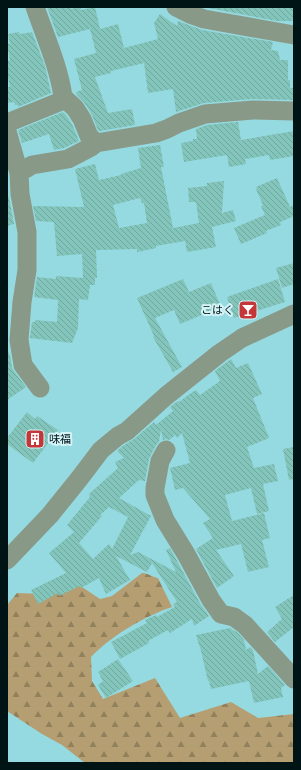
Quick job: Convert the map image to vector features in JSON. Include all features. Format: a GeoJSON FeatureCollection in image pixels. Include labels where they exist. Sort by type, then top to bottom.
{"type":"FeatureCollection","features":[{"type":"Feature","properties":{"kind":"street"},"geometry":{"type":"LineString","coordinates":[[7,123],[60,102],[63,97],[48,42],[35,7]]}},
{"type":"Feature","properties":{"kind":"street"},"geometry":{"type":"LineString","coordinates":[[176,7],[204,19],[294,35]]}},
{"type":"Feature","properties":{"kind":"street"},"geometry":{"type":"LineString","coordinates":[[63,97],[75,108],[90,136],[96,142]]}},
{"type":"Feature","properties":{"kind":"street"},"geometry":{"type":"LineString","coordinates":[[19,173],[32,166],[68,159],[91,147],[96,142],[156,133],[205,114],[253,110],[294,111]]}},
{"type":"Feature","properties":{"kind":"street"},"geometry":{"type":"LineString","coordinates":[[7,131],[19,173],[20,194],[26,232],[27,270],[22,302],[19,340],[23,365],[40,388]]}},
{"type":"Feature","properties":{"kind":"street"},"geometry":{"type":"LineString","coordinates":[[7,560],[50,515],[101,450],[118,436],[127,431],[166,396],[220,353],[242,338],[294,314]]}},
{"type":"Feature","properties":{"kind":"street"},"geometry":{"type":"LineString","coordinates":[[166,450],[160,461],[155,488],[155,495],[165,520],[186,554],[211,600],[221,614],[234,617],[245,625],[294,679]]}},
{"type":"Feature","properties":{"kind":"green space"},"geometry":{"type":"Polygon","coordinates":[[[142,573],[158,578],[172,607],[140,621],[118,634],[91,657],[92,681],[103,699],[155,678],[180,718],[231,702],[258,718],[294,714],[294,763],[85,763],[62,745],[7,711],[7,605],[17,593],[45,594],[73,581],[100,599],[112,596],[142,573]]]}},
{"type":"Feature","properties":{"kind":"building"},"geometry":{"type":"Polygon","coordinates":[[[47,7],[70,7],[71,9],[80,7],[81,10],[95,7],[100,29],[118,24],[124,48],[158,39],[154,23],[160,14],[177,26],[178,21],[202,30],[273,42],[271,50],[278,51],[280,60],[288,60],[288,80],[290,80],[290,88],[294,88],[294,100],[252,99],[204,103],[176,112],[173,89],[148,93],[144,63],[111,71],[111,73],[95,77],[108,113],[132,109],[135,125],[100,131],[98,130],[91,113],[76,92],[82,90],[74,59],[96,53],[90,29],[58,37],[47,7]]]}},
{"type":"Feature","properties":{"kind":"building"},"geometry":{"type":"Polygon","coordinates":[[[203,7],[294,7],[294,21],[277,21],[203,7]]]}},
{"type":"Feature","properties":{"kind":"building"},"geometry":{"type":"Polygon","coordinates":[[[19,32],[20,34],[32,32],[45,66],[51,93],[18,107],[18,105],[15,105],[14,102],[8,103],[7,87],[10,87],[7,72],[7,61],[10,60],[7,44],[10,44],[8,34],[19,32]]]}},
{"type":"Feature","properties":{"kind":"building"},"geometry":{"type":"Polygon","coordinates":[[[63,112],[72,124],[79,141],[64,148],[54,150],[49,134],[22,143],[18,130],[63,112]]]}},
{"type":"Feature","properties":{"kind":"building"},"geometry":{"type":"Polygon","coordinates":[[[238,122],[241,140],[294,131],[294,156],[270,160],[269,155],[245,159],[246,164],[229,167],[227,155],[184,162],[181,143],[197,139],[196,129],[207,125],[238,122]]]}},
{"type":"Feature","properties":{"kind":"building"},"geometry":{"type":"Polygon","coordinates":[[[160,145],[164,167],[161,167],[173,228],[199,223],[196,202],[189,202],[188,188],[207,186],[207,183],[224,181],[222,213],[233,210],[236,221],[212,227],[216,247],[187,252],[185,241],[156,246],[156,248],[137,252],[137,249],[96,250],[97,278],[95,278],[95,285],[90,285],[88,300],[79,299],[78,328],[72,343],[30,338],[32,322],[35,322],[35,320],[57,322],[58,300],[34,297],[37,277],[56,279],[56,276],[83,278],[82,254],[57,256],[54,222],[36,221],[33,206],[84,207],[75,169],[95,164],[99,180],[121,175],[141,168],[138,148],[160,145]],[[140,198],[113,205],[119,228],[147,223],[144,203],[142,203],[140,198]]]}},
{"type":"Feature","properties":{"kind":"building"},"geometry":{"type":"Polygon","coordinates":[[[277,178],[290,207],[294,205],[294,216],[280,222],[281,225],[266,231],[267,233],[241,244],[234,228],[265,215],[256,187],[277,178]]]}},
{"type":"Feature","properties":{"kind":"building"},"geometry":{"type":"Polygon","coordinates":[[[7,197],[9,197],[14,224],[7,226],[7,197]]]}},
{"type":"Feature","properties":{"kind":"building"},"geometry":{"type":"Polygon","coordinates":[[[294,263],[294,284],[282,288],[276,268],[294,263]]]}},
{"type":"Feature","properties":{"kind":"building"},"geometry":{"type":"Polygon","coordinates":[[[183,279],[189,292],[211,283],[221,307],[180,324],[174,310],[155,318],[182,367],[173,372],[153,337],[154,336],[137,298],[183,279]]]}},
{"type":"Feature","properties":{"kind":"building"},"geometry":{"type":"Polygon","coordinates":[[[278,279],[285,302],[234,318],[227,297],[278,279]]]}},
{"type":"Feature","properties":{"kind":"building"},"geometry":{"type":"Polygon","coordinates":[[[7,350],[10,355],[14,371],[26,387],[7,400],[7,350]]]}},
{"type":"Feature","properties":{"kind":"building"},"geometry":{"type":"Polygon","coordinates":[[[231,359],[236,368],[248,363],[262,394],[253,398],[269,438],[247,447],[254,468],[274,464],[278,481],[263,484],[269,511],[257,514],[251,488],[225,495],[232,521],[264,513],[270,538],[262,540],[269,567],[248,572],[241,544],[216,550],[234,576],[217,588],[196,549],[213,538],[203,523],[210,519],[183,488],[175,490],[170,468],[190,463],[182,433],[177,438],[175,435],[169,440],[163,440],[161,429],[159,442],[149,459],[145,481],[139,480],[119,498],[151,516],[130,555],[138,552],[176,572],[166,550],[170,548],[201,605],[209,616],[194,626],[192,619],[170,633],[168,630],[148,641],[149,643],[120,659],[111,642],[147,623],[145,620],[156,615],[157,617],[175,607],[173,604],[177,602],[152,563],[147,572],[116,556],[130,580],[106,594],[99,578],[81,588],[80,586],[59,596],[58,593],[38,604],[31,590],[66,573],[49,553],[74,532],[67,525],[90,497],[89,494],[118,468],[115,462],[124,458],[117,451],[154,422],[156,425],[173,411],[170,407],[178,401],[179,402],[196,390],[200,395],[220,381],[215,371],[231,359]],[[109,507],[100,515],[102,516],[79,543],[93,559],[109,544],[112,549],[128,517],[109,507]]]}},
{"type":"Feature","properties":{"kind":"building","name":"味福"},"geometry":{"type":"Polygon","coordinates":[[[27,412],[35,419],[37,416],[58,430],[33,463],[7,444],[7,438],[27,412]]]}},
{"type":"Feature","properties":{"kind":"building"},"geometry":{"type":"Polygon","coordinates":[[[294,447],[294,479],[289,480],[283,449],[294,447]]]}},
{"type":"Feature","properties":{"kind":"building"},"geometry":{"type":"Polygon","coordinates":[[[294,595],[294,627],[275,642],[267,632],[282,619],[275,607],[294,595]]]}},
{"type":"Feature","properties":{"kind":"building"},"geometry":{"type":"Polygon","coordinates":[[[230,628],[238,633],[244,640],[246,650],[250,647],[253,650],[258,674],[268,666],[285,685],[281,688],[283,697],[254,703],[249,681],[211,689],[196,635],[230,628]]]}},
{"type":"Feature","properties":{"kind":"building"},"geometry":{"type":"Polygon","coordinates":[[[118,659],[133,681],[106,698],[98,685],[103,681],[98,672],[118,659]]]}},
{"type":"Feature","properties":{"kind":"place","name":"こはく"},"geometry":{"type":"Point","coordinates":[248,310]}},
{"type":"Feature","properties":{"kind":"place","name":"味福"},"geometry":{"type":"Point","coordinates":[35,439]}}]}
